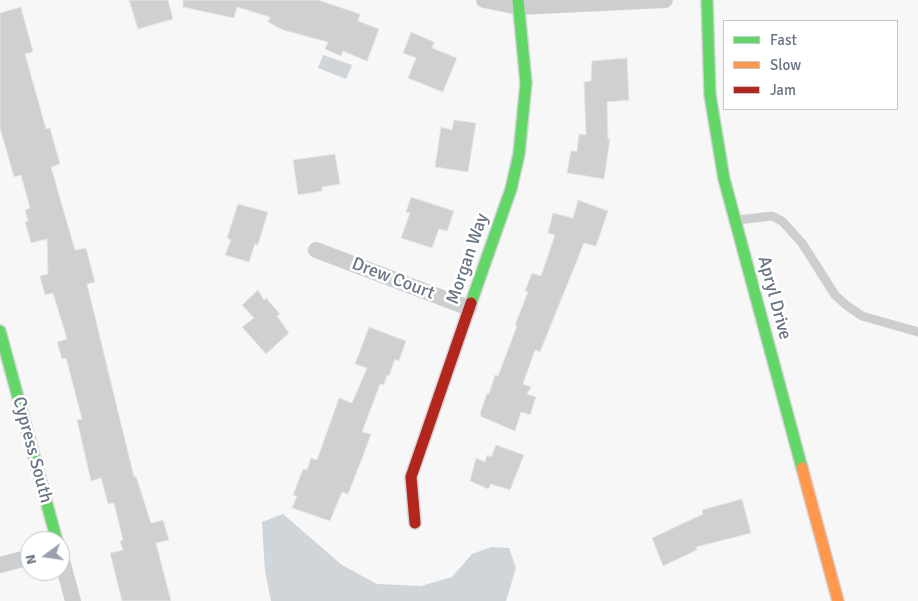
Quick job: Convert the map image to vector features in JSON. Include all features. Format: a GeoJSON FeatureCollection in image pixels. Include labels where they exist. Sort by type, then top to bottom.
{"type":"FeatureCollection","features":[{"type":"Feature","properties":{"kind":"street"},"geometry":{"type":"LineString","coordinates":[[484,0],[519,3],[665,0]]}},
{"type":"Feature","properties":{"kind":"street","name":"Apryl Drive"},"geometry":{"type":"LineString","coordinates":[[707,0],[710,94],[724,179],[838,601]]}},
{"type":"Feature","properties":{"kind":"street","name":"Morgan Way"},"geometry":{"type":"LineString","coordinates":[[415,524],[411,477],[511,189],[519,154],[526,83],[519,3]]}},
{"type":"Feature","properties":{"kind":"street","name":"Drew Court"},"geometry":{"type":"LineString","coordinates":[[316,250],[469,308]]}},
{"type":"Feature","properties":{"kind":"street","name":"Cypress South"},"geometry":{"type":"LineString","coordinates":[[0,330],[54,531]]}},
{"type":"Feature","properties":{"kind":"street"},"geometry":{"type":"LineString","coordinates":[[0,565],[20,560]]}},
{"type":"Feature","properties":{"kind":"street"},"geometry":{"type":"LineString","coordinates":[[68,581],[73,601]]}},
{"type":"Feature","properties":{"kind":"lane"},"geometry":{"type":"LineString","coordinates":[[735,220],[772,216],[782,221],[802,243],[835,295],[846,304],[862,316],[918,332]]}},
{"type":"Feature","properties":{"kind":"shaded area"},"geometry":{"type":"Polygon","coordinates":[[[323,55],[352,65],[346,79],[318,68],[323,55]]]}},
{"type":"Feature","properties":{"kind":"shaded area"},"geometry":{"type":"Polygon","coordinates":[[[283,514],[342,565],[377,584],[421,586],[452,577],[472,554],[491,547],[509,548],[516,568],[506,601],[271,601],[265,571],[262,522],[283,514]]]}},
{"type":"Feature","properties":{"kind":"building"},"geometry":{"type":"Polygon","coordinates":[[[129,0],[168,0],[173,19],[138,29],[129,0]]]}},
{"type":"Feature","properties":{"kind":"building"},"geometry":{"type":"Polygon","coordinates":[[[183,0],[318,0],[360,14],[358,21],[379,29],[367,61],[343,51],[341,56],[325,49],[328,42],[283,30],[268,22],[270,17],[237,7],[234,18],[183,7],[183,0]]]}},
{"type":"Feature","properties":{"kind":"building"},"geometry":{"type":"Polygon","coordinates":[[[21,7],[33,52],[25,54],[46,129],[50,128],[60,164],[51,167],[75,250],[86,248],[95,282],[87,284],[134,477],[136,476],[151,523],[163,520],[169,540],[156,543],[171,601],[122,601],[110,553],[123,550],[120,541],[123,540],[114,503],[108,504],[101,478],[91,481],[77,420],[82,419],[66,358],[62,359],[57,342],[67,339],[53,293],[45,295],[40,276],[48,274],[47,239],[31,243],[25,222],[28,221],[25,210],[30,208],[21,175],[14,177],[0,128],[0,13],[21,7]]]}},
{"type":"Feature","properties":{"kind":"building"},"geometry":{"type":"Polygon","coordinates":[[[411,32],[434,42],[432,48],[457,58],[443,92],[408,78],[416,58],[403,53],[411,32]]]}},
{"type":"Feature","properties":{"kind":"building"},"geometry":{"type":"Polygon","coordinates":[[[627,58],[629,100],[607,102],[608,139],[610,139],[604,179],[567,173],[571,151],[577,151],[579,134],[586,135],[584,82],[591,81],[592,61],[627,58]]]}},
{"type":"Feature","properties":{"kind":"building"},"geometry":{"type":"Polygon","coordinates":[[[454,120],[476,123],[468,172],[435,167],[441,127],[452,130],[454,120]]]}},
{"type":"Feature","properties":{"kind":"building"},"geometry":{"type":"Polygon","coordinates":[[[335,154],[340,184],[322,187],[322,191],[298,195],[293,160],[335,154]]]}},
{"type":"Feature","properties":{"kind":"building"},"geometry":{"type":"Polygon","coordinates":[[[411,197],[454,211],[447,231],[439,229],[432,248],[401,238],[410,213],[406,212],[411,197]]]}},
{"type":"Feature","properties":{"kind":"building"},"geometry":{"type":"Polygon","coordinates":[[[578,200],[608,211],[596,246],[584,243],[540,352],[535,350],[523,384],[531,387],[527,394],[536,397],[530,415],[521,412],[515,431],[482,417],[480,414],[495,375],[498,376],[517,326],[515,325],[528,292],[525,291],[532,273],[541,276],[555,235],[548,233],[553,213],[573,218],[578,200]]]}},
{"type":"Feature","properties":{"kind":"building"},"geometry":{"type":"Polygon","coordinates":[[[238,204],[268,212],[258,245],[255,244],[249,262],[225,255],[231,240],[227,238],[238,204]]]}},
{"type":"Feature","properties":{"kind":"building"},"geometry":{"type":"Polygon","coordinates":[[[258,290],[264,300],[266,298],[280,314],[277,316],[289,333],[266,354],[242,327],[254,318],[242,305],[258,290]]]}},
{"type":"Feature","properties":{"kind":"building"},"geometry":{"type":"Polygon","coordinates":[[[369,327],[406,341],[399,361],[395,359],[384,385],[380,384],[362,432],[371,434],[363,456],[348,494],[342,492],[330,521],[292,508],[297,496],[293,495],[303,469],[307,470],[311,458],[317,460],[339,398],[352,403],[367,368],[355,364],[369,327]]]}},
{"type":"Feature","properties":{"kind":"building"},"geometry":{"type":"Polygon","coordinates":[[[496,445],[524,455],[510,490],[491,484],[488,489],[470,481],[476,458],[485,462],[487,455],[491,457],[496,445]]]}},
{"type":"Feature","properties":{"kind":"building"},"geometry":{"type":"Polygon","coordinates":[[[742,499],[751,533],[696,547],[697,550],[663,566],[652,538],[703,514],[702,510],[742,499]]]}},
{"type":"Feature","properties":{"kind":"traffic: fast"},"geometry":{"type":"LineString","coordinates":[[471,303],[511,189],[519,154],[526,83],[518,0]]}},
{"type":"Feature","properties":{"kind":"traffic: fast"},"geometry":{"type":"LineString","coordinates":[[707,0],[710,95],[724,179],[802,468]]}},
{"type":"Feature","properties":{"kind":"traffic: fast"},"geometry":{"type":"LineString","coordinates":[[0,331],[54,531]]}},
{"type":"Feature","properties":{"kind":"traffic: slow"},"geometry":{"type":"LineString","coordinates":[[802,468],[838,601]]}},
{"type":"Feature","properties":{"kind":"traffic: jam"},"geometry":{"type":"LineString","coordinates":[[415,523],[411,477],[471,303]]}}]}
